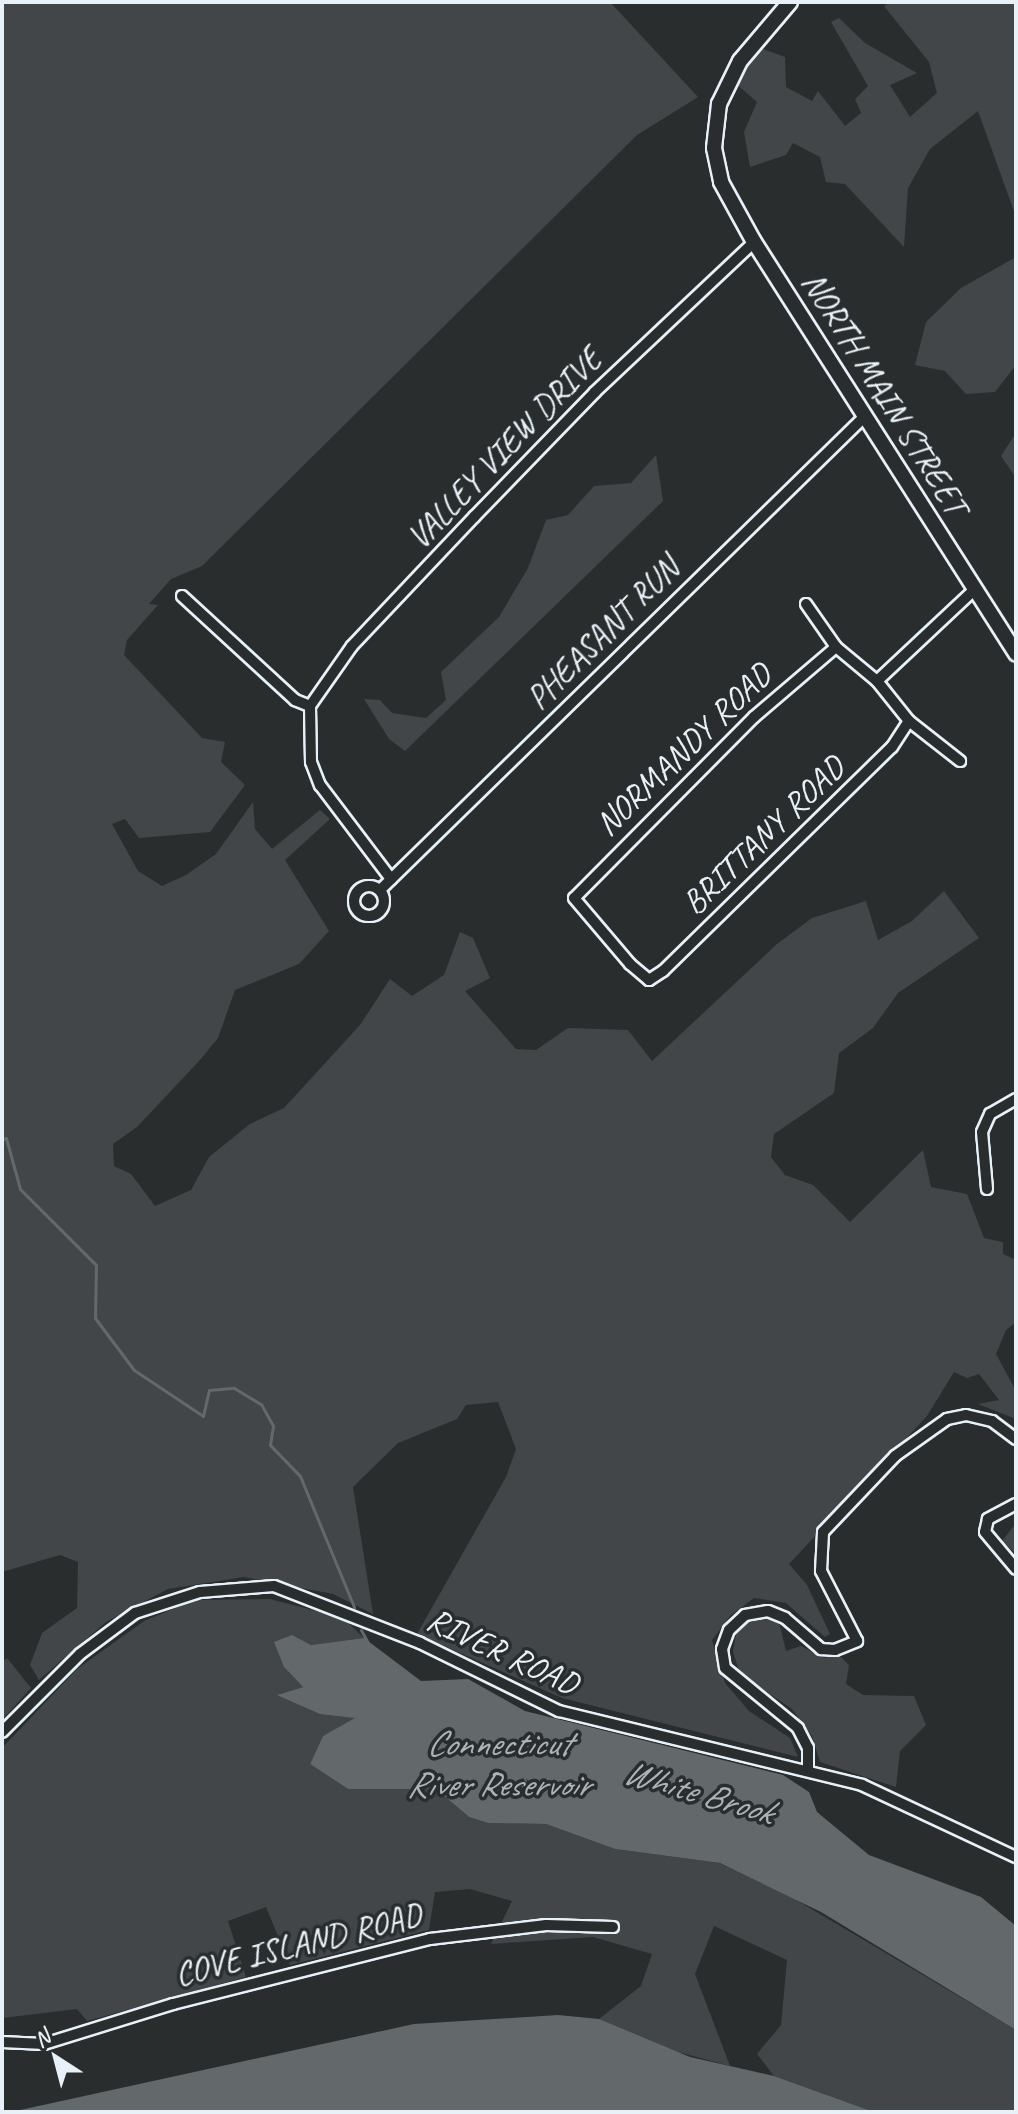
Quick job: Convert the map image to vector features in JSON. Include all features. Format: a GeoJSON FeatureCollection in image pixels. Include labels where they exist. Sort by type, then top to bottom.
{"type":"FeatureCollection","features":[{"type":"Feature","properties":{"kind":"street","name":"NORTH MAIN STREET"},"geometry":{"type":"LineString","coordinates":[[790,2],[732,75],[716,119],[715,158],[725,192],[1016,654]]}},
{"type":"Feature","properties":{"kind":"street","name":"VALLEY VIEW DRIVE"},"geometry":{"type":"LineString","coordinates":[[310,706],[352,646],[474,517],[595,392],[754,242]]}},
{"type":"Feature","properties":{"kind":"street","name":"PHEASANT RUN"},"geometry":{"type":"LineString","coordinates":[[380,890],[864,417]]}},
{"type":"Feature","properties":{"kind":"street"},"geometry":{"type":"LineString","coordinates":[[877,681],[975,589]]}},
{"type":"Feature","properties":{"kind":"street"},"geometry":{"type":"LineString","coordinates":[[182,596],[295,700],[310,706],[311,762],[320,785],[391,879]]}},
{"type":"Feature","properties":{"kind":"street"},"geometry":{"type":"LineString","coordinates":[[806,604],[836,647],[877,681],[909,721],[960,761]]}},
{"type":"Feature","properties":{"kind":"street","name":"NORMANDY ROAD"},"geometry":{"type":"LineString","coordinates":[[648,979],[574,898],[754,717],[836,647]]}},
{"type":"Feature","properties":{"kind":"street","name":"BRITTANY ROAD"},"geometry":{"type":"LineString","coordinates":[[648,979],[679,957],[827,813],[892,747],[909,721]]}},
{"type":"Feature","properties":{"kind":"street"},"geometry":{"type":"LineString","coordinates":[[987,1189],[982,1132],[990,1114],[1016,1099]]}},
{"type":"Feature","properties":{"kind":"street"},"geometry":{"type":"LineString","coordinates":[[808,1768],[807,1745],[795,1724],[725,1668],[722,1649],[729,1630],[745,1615],[768,1611],[785,1618],[821,1649],[835,1650],[857,1641],[821,1571],[823,1532],[895,1456],[947,1419],[966,1415],[992,1421],[1016,1437]]}},
{"type":"Feature","properties":{"kind":"street"},"geometry":{"type":"LineString","coordinates":[[1016,1504],[988,1519],[985,1532],[1016,1569]]}},
{"type":"Feature","properties":{"kind":"street","name":"RIVER ROAD"},"geometry":{"type":"LineString","coordinates":[[2,1732],[80,1654],[135,1613],[200,1592],[274,1586],[420,1643],[559,1711],[808,1768],[932,1814],[1016,1857]]}},
{"type":"Feature","properties":{"kind":"street","name":"COVE ISLAND ROAD"},"geometry":{"type":"LineString","coordinates":[[2,2042],[44,2044],[173,2004],[430,1939],[546,1925],[613,1927]]}},
{"type":"Feature","properties":{"kind":"shaded area"},"geometry":{"type":"Polygon","coordinates":[[[2,2],[610,2],[698,97],[637,135],[202,566],[171,579],[149,604],[158,605],[127,640],[124,655],[202,738],[225,742],[221,762],[245,785],[210,832],[139,838],[125,819],[112,824],[138,871],[162,886],[186,875],[216,854],[253,802],[255,829],[272,849],[320,810],[330,819],[285,860],[329,931],[299,964],[235,990],[218,1038],[137,1127],[113,1144],[114,1166],[131,1174],[155,1206],[191,1190],[209,1157],[250,1124],[284,1108],[360,1025],[390,979],[412,996],[444,975],[460,932],[473,938],[490,978],[465,991],[516,1049],[536,1050],[568,1028],[628,1030],[652,1061],[777,944],[812,918],[866,901],[878,940],[912,921],[944,891],[979,938],[898,993],[873,1028],[839,1053],[834,1093],[774,1134],[771,1157],[785,1175],[813,1185],[850,1222],[923,1150],[931,1187],[967,1194],[984,1238],[1003,1242],[1003,1254],[1016,1260],[1016,1322],[1006,1330],[996,1354],[1016,1391],[1016,1419],[978,1404],[999,1400],[979,1374],[967,1378],[954,1372],[927,1416],[789,1564],[807,1585],[830,1634],[825,1637],[786,1603],[754,1598],[730,1616],[712,1640],[725,1683],[749,1711],[790,1738],[798,1757],[562,1698],[417,1634],[506,1477],[516,1449],[498,1402],[466,1405],[457,1419],[398,1443],[353,1487],[373,1614],[333,1594],[244,1577],[168,1589],[106,1622],[39,1680],[30,1665],[42,1633],[77,1608],[78,1562],[60,1555],[2,1572],[2,2]]]}},
{"type":"Feature","properties":{"kind":"shaded area"},"geometry":{"type":"Polygon","coordinates":[[[890,2],[1016,2],[1016,217],[978,111],[930,149],[908,188],[904,247],[845,184],[826,182],[820,157],[793,143],[786,155],[750,167],[744,132],[757,102],[735,83],[760,48],[785,57],[786,87],[812,101],[818,91],[845,126],[861,113],[855,99],[868,86],[831,22],[839,18],[865,43],[917,73],[890,85],[910,117],[937,93],[929,62],[884,6],[890,2]]]}},
{"type":"Feature","properties":{"kind":"shaded area"},"geometry":{"type":"Polygon","coordinates":[[[1016,257],[1016,365],[995,392],[966,394],[945,371],[915,365],[926,322],[961,288],[1016,257]]]}},
{"type":"Feature","properties":{"kind":"shaded area"},"geometry":{"type":"Polygon","coordinates":[[[1016,433],[1016,478],[1001,456],[1016,433]]]}},
{"type":"Feature","properties":{"kind":"shaded area"},"geometry":{"type":"Polygon","coordinates":[[[656,455],[663,501],[405,751],[389,739],[364,699],[380,700],[392,713],[426,718],[446,700],[441,672],[499,617],[528,568],[546,520],[568,515],[594,486],[631,483],[656,455]]]}},
{"type":"Feature","properties":{"kind":"shaded area"},"geometry":{"type":"Polygon","coordinates":[[[1016,1523],[1016,1554],[1002,1541],[1016,1523]]]}},
{"type":"Feature","properties":{"kind":"shaded area"},"geometry":{"type":"Polygon","coordinates":[[[270,1599],[343,1618],[364,1638],[311,1645],[292,1636],[284,1667],[303,1687],[279,1694],[357,1718],[323,1736],[310,1764],[348,1789],[436,1789],[469,1817],[488,1823],[546,1824],[615,1849],[719,1863],[781,1891],[1016,2030],[1016,2112],[874,2112],[774,2076],[757,2054],[781,2025],[787,1960],[714,1926],[695,1974],[730,2066],[656,2046],[599,2019],[641,1986],[652,1954],[593,1937],[491,1944],[512,1901],[470,1889],[435,1892],[429,1930],[290,1965],[266,1907],[228,1921],[246,1977],[87,2021],[77,2009],[2,2018],[2,1748],[77,1669],[144,1621],[195,1600],[270,1599]]]}},
{"type":"Feature","properties":{"kind":"shaded area"},"geometry":{"type":"Polygon","coordinates":[[[759,1618],[779,1622],[786,1651],[801,1646],[824,1658],[839,1655],[849,1665],[846,1684],[863,1695],[914,1696],[926,1725],[900,1751],[896,1787],[820,1762],[812,1736],[792,1709],[740,1674],[733,1652],[736,1634],[744,1624],[759,1618]]]}},
{"type":"Feature","properties":{"kind":"shaded area"},"geometry":{"type":"Polygon","coordinates":[[[7,1658],[31,1688],[2,1720],[2,1662],[7,1658]]]}},
{"type":"Feature","properties":{"kind":"water","name":"Connecticut River Reservoir"},"geometry":{"type":"Polygon","coordinates":[[[292,1635],[311,1645],[364,1638],[421,1681],[468,1679],[525,1711],[783,1775],[809,1792],[817,1812],[869,1855],[981,1897],[1016,1926],[1016,2030],[821,1912],[720,1863],[615,1849],[546,1824],[488,1823],[469,1817],[436,1789],[348,1789],[310,1764],[323,1736],[355,1718],[320,1714],[277,1695],[303,1687],[284,1667],[274,1642],[292,1635]]]}},
{"type":"Feature","properties":{"kind":"water"},"geometry":{"type":"Polygon","coordinates":[[[558,2015],[599,2019],[690,2057],[774,2076],[874,2112],[11,2112],[414,2024],[558,2015]]]}},
{"type":"Feature","properties":{"kind":"waterway","name":"White Brook"},"geometry":{"type":"LineString","coordinates":[[2,1140],[6,1138],[20,1189],[96,1265],[95,1318],[134,1370],[203,1416],[209,1390],[234,1388],[261,1404],[273,1426],[270,1445],[300,1476],[354,1607]]}},
{"type":"Feature","properties":{"kind":"waterway","name":"White Brook"},"geometry":{"type":"LineString","coordinates":[[361,1630],[367,1641]]}}]}
